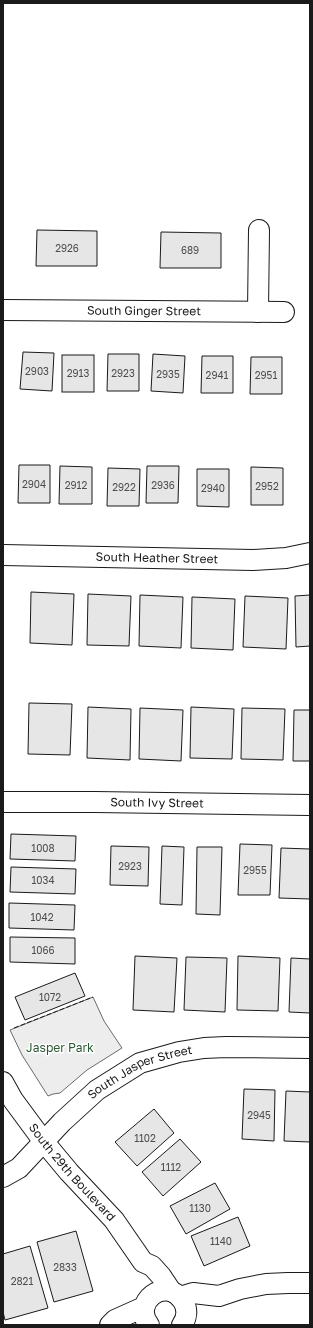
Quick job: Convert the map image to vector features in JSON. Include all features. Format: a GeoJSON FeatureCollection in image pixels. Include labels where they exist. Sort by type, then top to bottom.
{"type":"FeatureCollection","features":[{"type":"Feature","properties":{"kind":"street"},"geometry":{"type":"LineString","coordinates":[[258,312],[260,230]]}},
{"type":"Feature","properties":{"kind":"street","name":"South Ginger Street"},"geometry":{"type":"LineString","coordinates":[[3,310],[284,312]]}},
{"type":"Feature","properties":{"kind":"street","name":"South Heather Street"},"geometry":{"type":"LineString","coordinates":[[3,555],[253,560],[286,558],[310,553]]}},
{"type":"Feature","properties":{"kind":"street","name":"South Ivy Street"},"geometry":{"type":"LineString","coordinates":[[3,802],[310,805]]}},
{"type":"Feature","properties":{"kind":"street","name":"South Jasper Street"},"geometry":{"type":"LineString","coordinates":[[3,1177],[19,1168],[62,1122],[97,1090],[140,1064],[179,1052],[204,1048],[310,1048]]}},
{"type":"Feature","properties":{"kind":"street","name":"South 29th Boulevard"},"geometry":{"type":"LineString","coordinates":[[3,1082],[13,1100],[44,1142],[69,1172],[114,1220],[143,1262],[152,1266],[185,1305],[187,1311],[186,1318],[182,1324]]}},
{"type":"Feature","properties":{"kind":"street"},"geometry":{"type":"LineString","coordinates":[[143,1262],[147,1311]]}},
{"type":"Feature","properties":{"kind":"street"},"geometry":{"type":"LineString","coordinates":[[110,1325],[115,1320],[147,1311],[157,1292],[164,1290],[175,1294],[193,1293],[219,1296],[240,1289],[266,1284],[310,1283]]}},
{"type":"Feature","properties":{"kind":"street"},"geometry":{"type":"LineString","coordinates":[[182,1324],[190,1317],[213,1304],[219,1296]]}},
{"type":"Feature","properties":{"kind":"shaded area","name":"Jasper Park"},"geometry":{"type":"Polygon","coordinates":[[[93,997],[104,1021],[122,1048],[87,1070],[60,1093],[48,1096],[22,1055],[10,1030],[93,997]]]}},
{"type":"Feature","properties":{"kind":"building"},"geometry":{"type":"Polygon","coordinates":[[[37,230],[97,231],[97,266],[36,266],[37,230]]]}},
{"type":"Feature","properties":{"kind":"building"},"geometry":{"type":"Polygon","coordinates":[[[161,232],[221,233],[221,268],[160,268],[161,232]]]}},
{"type":"Feature","properties":{"kind":"building"},"geometry":{"type":"Polygon","coordinates":[[[23,352],[54,353],[52,391],[20,389],[23,352]]]}},
{"type":"Feature","properties":{"kind":"building"},"geometry":{"type":"Polygon","coordinates":[[[108,354],[139,354],[139,391],[107,391],[108,354]]]}},
{"type":"Feature","properties":{"kind":"building"},"geometry":{"type":"Polygon","coordinates":[[[153,354],[185,356],[183,393],[151,391],[153,354]]]}},
{"type":"Feature","properties":{"kind":"building"},"geometry":{"type":"Polygon","coordinates":[[[62,355],[94,355],[94,392],[62,392],[62,355]]]}},
{"type":"Feature","properties":{"kind":"building"},"geometry":{"type":"Polygon","coordinates":[[[202,356],[233,356],[233,393],[201,393],[202,356]]]}},
{"type":"Feature","properties":{"kind":"building"},"geometry":{"type":"Polygon","coordinates":[[[251,357],[282,357],[282,394],[250,394],[251,357]]]}},
{"type":"Feature","properties":{"kind":"building"},"geometry":{"type":"Polygon","coordinates":[[[19,465],[50,465],[50,503],[18,503],[19,465]]]}},
{"type":"Feature","properties":{"kind":"building"},"geometry":{"type":"Polygon","coordinates":[[[60,466],[92,467],[92,504],[59,504],[60,466]]]}},
{"type":"Feature","properties":{"kind":"building"},"geometry":{"type":"Polygon","coordinates":[[[147,466],[179,466],[178,503],[146,503],[147,466]]]}},
{"type":"Feature","properties":{"kind":"building"},"geometry":{"type":"Polygon","coordinates":[[[251,467],[283,468],[283,505],[251,505],[251,467]]]}},
{"type":"Feature","properties":{"kind":"building"},"geometry":{"type":"Polygon","coordinates":[[[108,468],[140,469],[139,506],[107,506],[108,468]]]}},
{"type":"Feature","properties":{"kind":"building"},"geometry":{"type":"Polygon","coordinates":[[[197,469],[229,469],[229,507],[197,506],[197,469]]]}},
{"type":"Feature","properties":{"kind":"building"},"geometry":{"type":"Polygon","coordinates":[[[31,592],[74,594],[72,645],[30,643],[31,592]]]}},
{"type":"Feature","properties":{"kind":"building"},"geometry":{"type":"Polygon","coordinates":[[[88,594],[131,596],[129,646],[87,645],[88,594]]]}},
{"type":"Feature","properties":{"kind":"building"},"geometry":{"type":"Polygon","coordinates":[[[140,595],[183,597],[181,648],[139,646],[140,595]]]}},
{"type":"Feature","properties":{"kind":"building"},"geometry":{"type":"Polygon","coordinates":[[[310,595],[310,646],[296,647],[295,596],[310,595]]]}},
{"type":"Feature","properties":{"kind":"building"},"geometry":{"type":"Polygon","coordinates":[[[245,596],[288,598],[286,649],[243,647],[245,596]]]}},
{"type":"Feature","properties":{"kind":"building"},"geometry":{"type":"Polygon","coordinates":[[[192,597],[235,599],[233,650],[191,648],[192,597]]]}},
{"type":"Feature","properties":{"kind":"building"},"geometry":{"type":"Polygon","coordinates":[[[29,703],[72,704],[70,755],[28,754],[29,703]]]}},
{"type":"Feature","properties":{"kind":"building"},"geometry":{"type":"Polygon","coordinates":[[[88,707],[131,709],[130,760],[87,758],[88,707]]]}},
{"type":"Feature","properties":{"kind":"building"},"geometry":{"type":"Polygon","coordinates":[[[191,707],[234,709],[232,759],[190,758],[191,707]]]}},
{"type":"Feature","properties":{"kind":"building"},"geometry":{"type":"Polygon","coordinates":[[[140,708],[183,710],[181,761],[139,759],[140,708]]]}},
{"type":"Feature","properties":{"kind":"building"},"geometry":{"type":"Polygon","coordinates":[[[242,708],[285,709],[283,760],[241,759],[242,708]]]}},
{"type":"Feature","properties":{"kind":"building"},"geometry":{"type":"Polygon","coordinates":[[[294,710],[310,710],[310,761],[293,761],[294,710]]]}},
{"type":"Feature","properties":{"kind":"building"},"geometry":{"type":"Polygon","coordinates":[[[11,834],[76,836],[75,861],[10,859],[11,834]]]}},
{"type":"Feature","properties":{"kind":"building"},"geometry":{"type":"Polygon","coordinates":[[[240,844],[272,845],[270,895],[238,895],[240,844]]]}},
{"type":"Feature","properties":{"kind":"building"},"geometry":{"type":"Polygon","coordinates":[[[111,846],[149,847],[148,886],[110,885],[111,846]]]}},
{"type":"Feature","properties":{"kind":"building"},"geometry":{"type":"Polygon","coordinates":[[[162,846],[184,847],[182,905],[160,904],[162,846]]]}},
{"type":"Feature","properties":{"kind":"building"},"geometry":{"type":"Polygon","coordinates":[[[197,847],[222,847],[220,915],[196,914],[197,847]]]}},
{"type":"Feature","properties":{"kind":"building"},"geometry":{"type":"Polygon","coordinates":[[[281,848],[310,849],[310,899],[279,898],[281,848]]]}},
{"type":"Feature","properties":{"kind":"building"},"geometry":{"type":"Polygon","coordinates":[[[11,867],[76,869],[75,894],[10,892],[11,867]]]}},
{"type":"Feature","properties":{"kind":"building"},"geometry":{"type":"Polygon","coordinates":[[[9,903],[75,905],[74,930],[9,928],[9,903]]]}},
{"type":"Feature","properties":{"kind":"building"},"geometry":{"type":"Polygon","coordinates":[[[10,937],[75,938],[75,964],[10,962],[10,937]]]}},
{"type":"Feature","properties":{"kind":"building"},"geometry":{"type":"Polygon","coordinates":[[[135,956],[177,958],[174,1012],[133,1010],[135,956]]]}},
{"type":"Feature","properties":{"kind":"building"},"geometry":{"type":"Polygon","coordinates":[[[238,956],[280,958],[278,1011],[237,1010],[238,956]]]}},
{"type":"Feature","properties":{"kind":"building"},"geometry":{"type":"Polygon","coordinates":[[[186,957],[227,958],[225,1012],[184,1010],[186,957]]]}},
{"type":"Feature","properties":{"kind":"building"},"geometry":{"type":"Polygon","coordinates":[[[291,958],[310,959],[310,1013],[289,1012],[291,958]]]}},
{"type":"Feature","properties":{"kind":"building"},"geometry":{"type":"Polygon","coordinates":[[[75,973],[85,996],[25,1020],[15,997],[75,973]]]}},
{"type":"Feature","properties":{"kind":"building"},"geometry":{"type":"Polygon","coordinates":[[[244,1089],[275,1090],[274,1141],[242,1139],[244,1089]]]}},
{"type":"Feature","properties":{"kind":"building"},"geometry":{"type":"Polygon","coordinates":[[[286,1091],[310,1092],[310,1142],[284,1141],[286,1091]]]}},
{"type":"Feature","properties":{"kind":"building"},"geometry":{"type":"Polygon","coordinates":[[[154,1109],[174,1133],[137,1166],[115,1142],[154,1109]]]}},
{"type":"Feature","properties":{"kind":"building"},"geometry":{"type":"Polygon","coordinates":[[[180,1139],[201,1162],[163,1196],[142,1172],[180,1139]]]}},
{"type":"Feature","properties":{"kind":"building"},"geometry":{"type":"Polygon","coordinates":[[[215,1183],[230,1209],[186,1234],[170,1206],[215,1183]]]}},
{"type":"Feature","properties":{"kind":"building"},"geometry":{"type":"Polygon","coordinates":[[[238,1217],[250,1246],[204,1266],[191,1236],[238,1217]]]}},
{"type":"Feature","properties":{"kind":"building"},"geometry":{"type":"Polygon","coordinates":[[[76,1231],[93,1291],[54,1302],[37,1242],[76,1231]]]}},
{"type":"Feature","properties":{"kind":"building"},"geometry":{"type":"Polygon","coordinates":[[[30,1246],[48,1308],[5,1320],[3,1312],[3,1254],[30,1246]]]}},
{"type":"Feature","properties":{"kind":"fence"},"geometry":{"type":"LineString","coordinates":[[14,1028],[93,997]]}}]}
